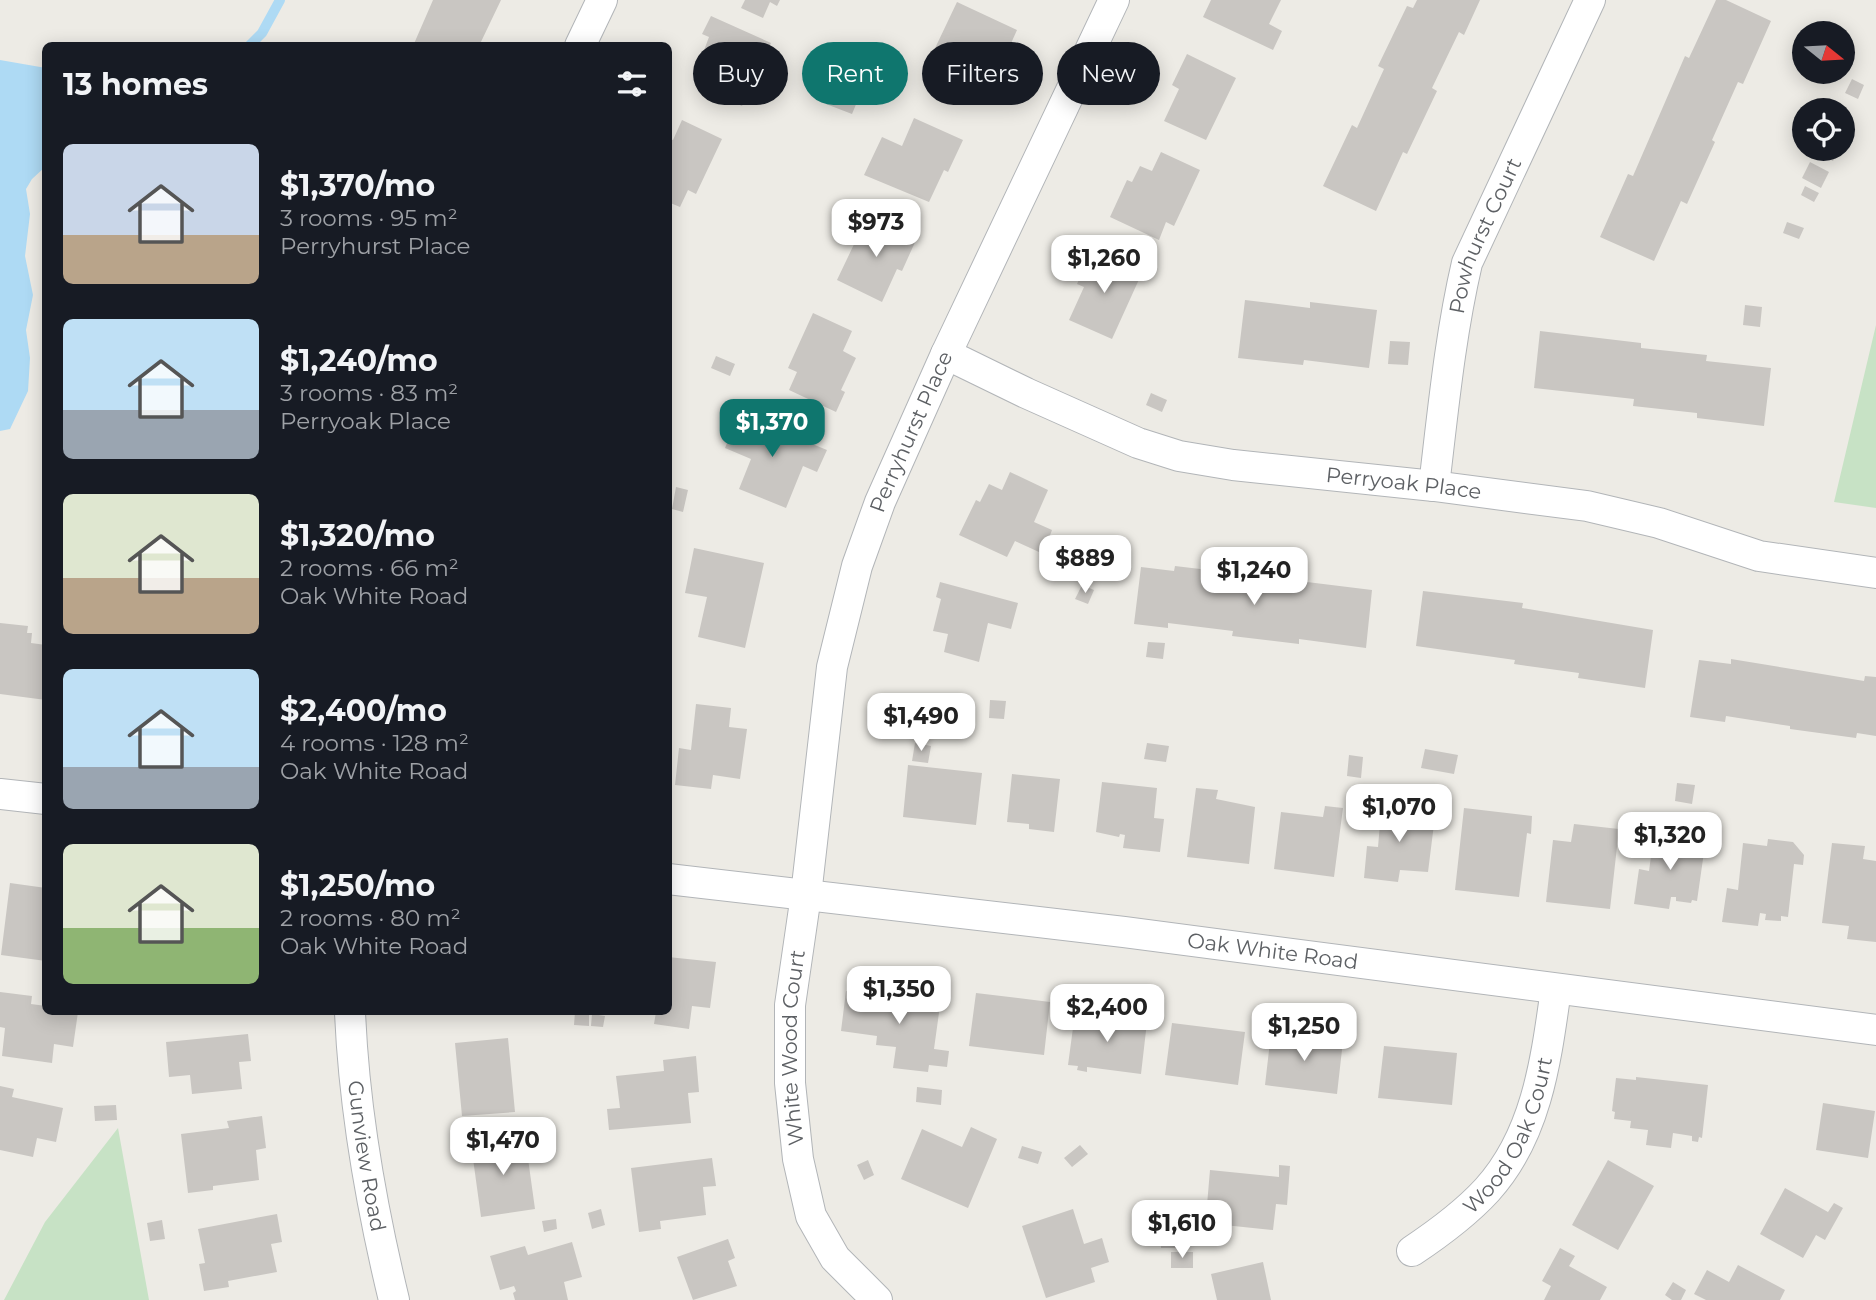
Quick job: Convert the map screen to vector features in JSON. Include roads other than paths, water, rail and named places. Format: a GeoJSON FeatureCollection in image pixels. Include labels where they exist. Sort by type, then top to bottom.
{"type":"FeatureCollection","features":[{"type":"Feature","properties":{"kind":"street"},"geometry":{"type":"LineString","coordinates":[[582,42],[602,0]]}},
{"type":"Feature","properties":{"kind":"street","name":"Perryhurst Place"},"geometry":{"type":"LineString","coordinates":[[806,895],[832,667],[857,566],[880,502],[946,354],[1114,0]]}},
{"type":"Feature","properties":{"kind":"street","name":"Powhurst Court"},"geometry":{"type":"LineString","coordinates":[[1434,485],[1451,347],[1467,263],[1590,0]]}},
{"type":"Feature","properties":{"kind":"street","name":"Perryoak Place"},"geometry":{"type":"LineString","coordinates":[[946,354],[1138,443],[1179,456],[1233,465],[1434,485],[1598,508],[1659,523],[1759,556],[1785,562],[1876,573]]}},
{"type":"Feature","properties":{"kind":"street"},"geometry":{"type":"LineString","coordinates":[[0,794],[42,799]]}},
{"type":"Feature","properties":{"kind":"street","name":"Oak White Road"},"geometry":{"type":"LineString","coordinates":[[672,879],[1151,935],[1876,1030]]}},
{"type":"Feature","properties":{"kind":"street","name":"White Wood Court"},"geometry":{"type":"LineString","coordinates":[[806,895],[790,1005],[790,1083],[798,1159],[811,1216],[835,1258],[877,1300]]}},
{"type":"Feature","properties":{"kind":"street","name":"Wood Oak Court"},"geometry":{"type":"LineString","coordinates":[[1412,1251],[1461,1215],[1488,1190],[1513,1156],[1536,1102],[1556,989]]}},
{"type":"Feature","properties":{"kind":"street","name":"Gunview Road"},"geometry":{"type":"LineString","coordinates":[[349,1015],[352,1062],[365,1157],[394,1300]]}},
{"type":"Feature","properties":{"kind":"water"},"geometry":{"type":"Polygon","coordinates":[[[0,60],[42,67],[42,170],[26,189],[30,214],[25,256],[33,295],[26,330],[30,358],[28,391],[10,429],[0,431],[0,60]]]}},
{"type":"Feature","properties":{"kind":"waterway"},"geometry":{"type":"LineString","coordinates":[[253,42],[262,33],[280,0]]}}]}
